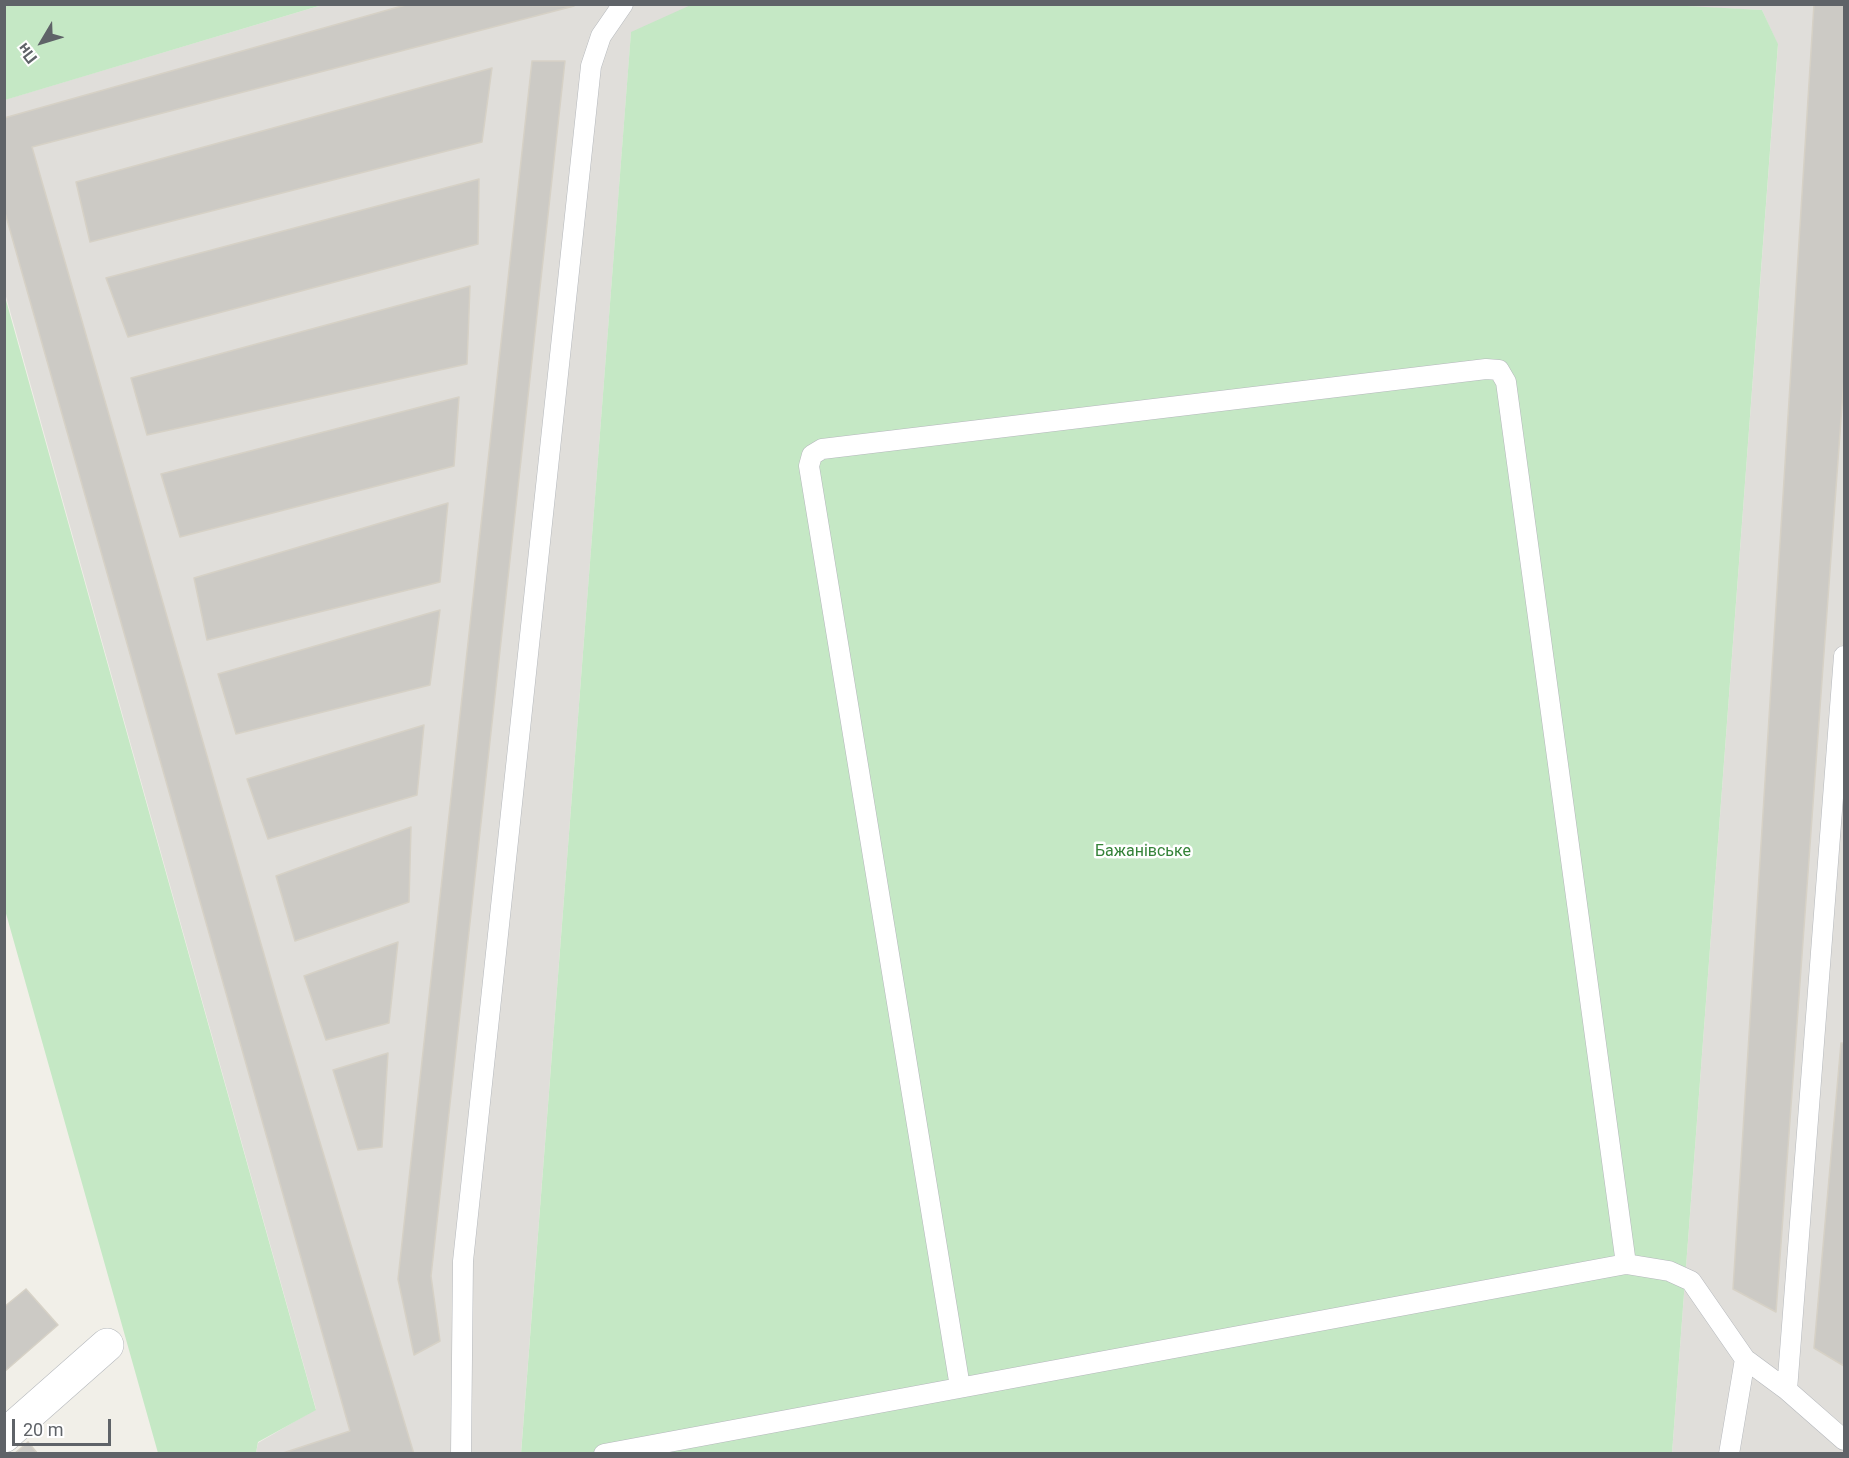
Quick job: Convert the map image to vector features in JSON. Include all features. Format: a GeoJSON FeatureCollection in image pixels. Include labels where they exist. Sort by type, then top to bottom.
{"type":"FeatureCollection","features":[{"type":"Feature","properties":{"kind":"street"},"geometry":{"type":"LineString","coordinates":[[4,1436],[107,1345]]}},
{"type":"Feature","properties":{"kind":"lane"},"geometry":{"type":"LineString","coordinates":[[461,1454],[463,1261],[591,66],[601,36],[623,4]]}},
{"type":"Feature","properties":{"kind":"lane"},"geometry":{"type":"LineString","coordinates":[[960,1387],[809,466],[812,455],[822,449],[1486,369],[1498,370],[1506,382],[1626,1263]]}},
{"type":"Feature","properties":{"kind":"lane"},"geometry":{"type":"LineString","coordinates":[[1787,1390],[1845,656]]}},
{"type":"Feature","properties":{"kind":"lane"},"geometry":{"type":"LineString","coordinates":[[604,1454],[1626,1263],[1669,1270],[1692,1281],[1745,1359],[1787,1390],[1845,1440]]}},
{"type":"Feature","properties":{"kind":"lane"},"geometry":{"type":"LineString","coordinates":[[1729,1454],[1745,1359]]}},
{"type":"Feature","properties":{"kind":"shaded area"},"geometry":{"type":"Polygon","coordinates":[[[322,5],[693,5],[631,33],[521,1453],[256,1453],[258,1443],[316,1409],[5,293],[4,100],[322,5]]]}},
{"type":"Feature","properties":{"kind":"shaded area"},"geometry":{"type":"Polygon","coordinates":[[[1650,5],[1844,5],[1844,1453],[1672,1453],[1778,45],[1762,10],[1650,5]]]}},
{"type":"Feature","properties":{"kind":"green space"},"geometry":{"type":"Polygon","coordinates":[[[5,4],[322,4],[322,5],[5,100],[5,4]]]}},
{"type":"Feature","properties":{"kind":"green space","name":"Бажанівське"},"geometry":{"type":"Polygon","coordinates":[[[693,4],[1650,4],[1762,10],[1778,44],[1672,1453],[521,1454],[631,32],[693,4]]]}},
{"type":"Feature","properties":{"kind":"green space"},"geometry":{"type":"Polygon","coordinates":[[[4,293],[316,1410],[258,1442],[256,1453],[158,1453],[5,910],[4,293]]]}},
{"type":"Feature","properties":{"kind":"building"},"geometry":{"type":"Polygon","coordinates":[[[409,4],[574,6],[32,147],[278,1003],[414,1454],[280,1454],[350,1431],[4,209],[4,118],[409,4]]]}},
{"type":"Feature","properties":{"kind":"building"},"geometry":{"type":"Polygon","coordinates":[[[1814,4],[1844,4],[1844,378],[1776,1312],[1733,1289],[1814,4]]]}},
{"type":"Feature","properties":{"kind":"building"},"geometry":{"type":"Polygon","coordinates":[[[532,61],[565,61],[431,1276],[440,1341],[414,1355],[398,1279],[532,61]]]}},
{"type":"Feature","properties":{"kind":"building"},"geometry":{"type":"Polygon","coordinates":[[[492,68],[482,142],[90,242],[76,182],[492,68]]]}},
{"type":"Feature","properties":{"kind":"building"},"geometry":{"type":"Polygon","coordinates":[[[479,179],[478,244],[128,337],[106,278],[479,179]]]}},
{"type":"Feature","properties":{"kind":"building"},"geometry":{"type":"Polygon","coordinates":[[[470,286],[467,364],[147,435],[131,378],[470,286]]]}},
{"type":"Feature","properties":{"kind":"building"},"geometry":{"type":"Polygon","coordinates":[[[459,397],[454,466],[180,537],[161,474],[459,397]]]}},
{"type":"Feature","properties":{"kind":"building"},"geometry":{"type":"Polygon","coordinates":[[[448,503],[440,582],[207,640],[194,578],[448,503]]]}},
{"type":"Feature","properties":{"kind":"building"},"geometry":{"type":"Polygon","coordinates":[[[440,610],[430,685],[236,734],[218,674],[440,610]]]}},
{"type":"Feature","properties":{"kind":"building"},"geometry":{"type":"Polygon","coordinates":[[[424,725],[417,795],[268,839],[247,779],[424,725]]]}},
{"type":"Feature","properties":{"kind":"building"},"geometry":{"type":"Polygon","coordinates":[[[411,827],[409,902],[295,941],[276,876],[411,827]]]}},
{"type":"Feature","properties":{"kind":"building"},"geometry":{"type":"Polygon","coordinates":[[[398,942],[389,1023],[326,1040],[304,976],[398,942]]]}},
{"type":"Feature","properties":{"kind":"building"},"geometry":{"type":"Polygon","coordinates":[[[1841,1043],[1844,1043],[1844,1366],[1814,1348],[1841,1043]]]}},
{"type":"Feature","properties":{"kind":"building"},"geometry":{"type":"Polygon","coordinates":[[[388,1053],[382,1147],[358,1150],[333,1070],[388,1053]]]}},
{"type":"Feature","properties":{"kind":"building"},"geometry":{"type":"Polygon","coordinates":[[[26,1289],[58,1325],[4,1372],[4,1307],[26,1289]]]}},
{"type":"Feature","properties":{"kind":"building"},"geometry":{"type":"Polygon","coordinates":[[[28,1442],[38,1454],[14,1454],[28,1442]]]}}]}
